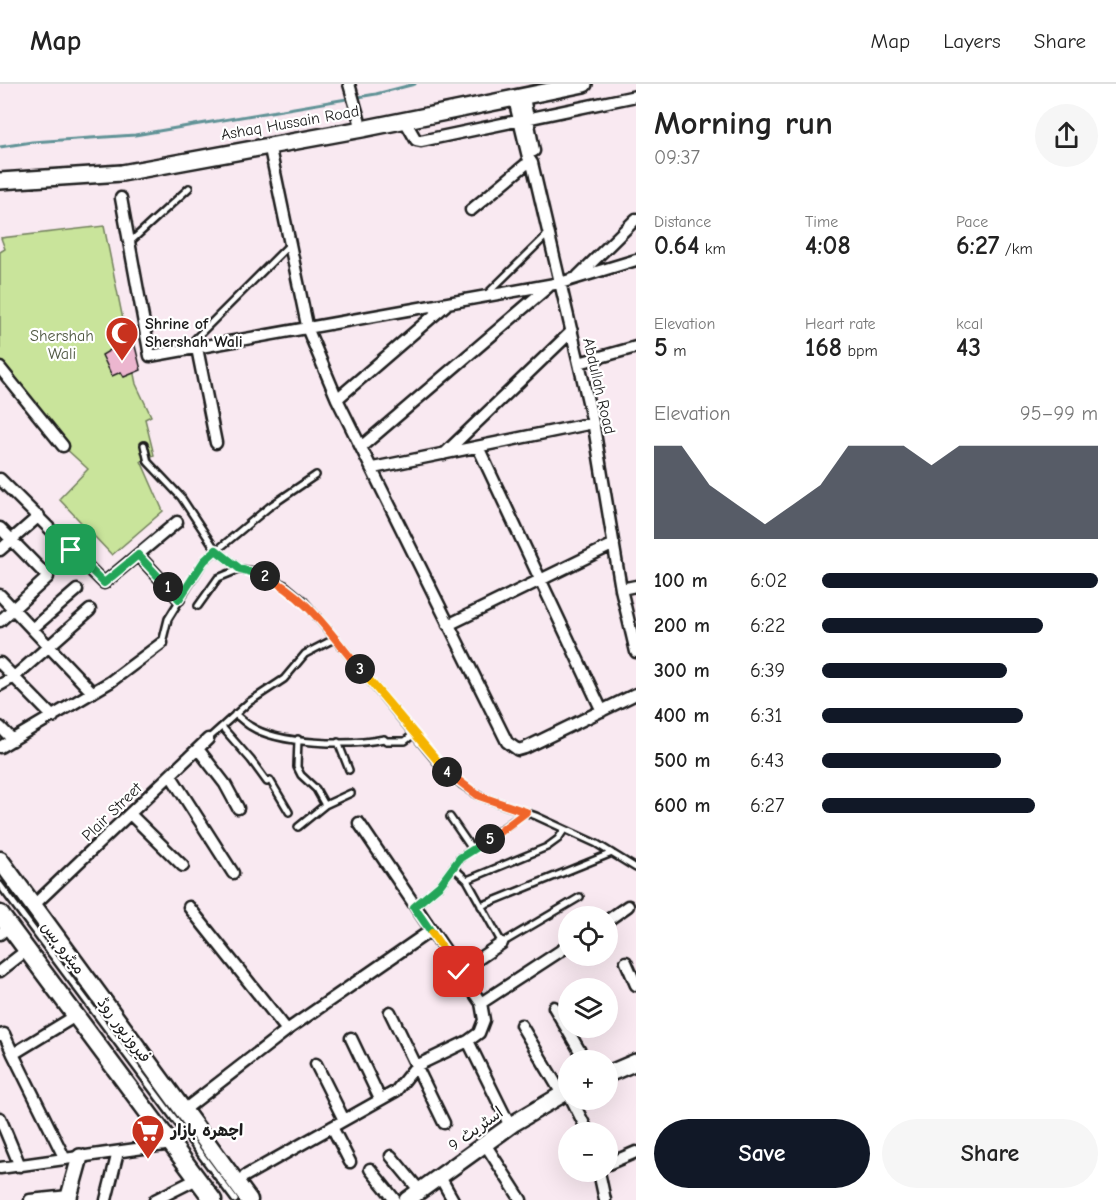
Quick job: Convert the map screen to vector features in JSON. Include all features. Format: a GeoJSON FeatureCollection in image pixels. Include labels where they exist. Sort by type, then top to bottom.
{"type":"FeatureCollection","features":[{"type":"Feature","properties":{"kind":"main road","name":"Ashaq Hussain Road"},"geometry":{"type":"LineString","coordinates":[[0,181],[122,173],[269,144],[405,121],[584,84]]}},
{"type":"Feature","properties":{"kind":"main road","name":"فیروزپور روڈ"},"geometry":{"type":"LineString","coordinates":[[0,860],[249,1200]]}},
{"type":"Feature","properties":{"kind":"main road","name":"فیروزپور روڈ"},"geometry":{"type":"LineString","coordinates":[[3,925],[27,950],[213,1200]]}},
{"type":"Feature","properties":{"kind":"main road"},"geometry":{"type":"LineString","coordinates":[[618,1071],[635,1065]]}},
{"type":"Feature","properties":{"kind":"main road","name":"اسٹریٹ 9"},"geometry":{"type":"LineString","coordinates":[[407,1200],[510,1126],[558,1100]]}},
{"type":"Feature","properties":{"kind":"main road"},"geometry":{"type":"LineString","coordinates":[[68,1198],[73,1158]]}},
{"type":"Feature","properties":{"kind":"street"},"geometry":{"type":"LineString","coordinates":[[349,84],[362,129]]}},
{"type":"Feature","properties":{"kind":"street"},"geometry":{"type":"LineString","coordinates":[[405,121],[416,140],[421,141],[636,96]]}},
{"type":"Feature","properties":{"kind":"street","name":"Abdullah Road"},"geometry":{"type":"LineString","coordinates":[[519,98],[534,156],[532,163],[549,233],[555,284],[572,331],[593,423],[621,589],[636,652]]}},
{"type":"Feature","properties":{"kind":"street"},"geometry":{"type":"LineString","coordinates":[[269,144],[308,330],[338,399],[448,625],[511,747],[518,750],[525,748],[636,694]]}},
{"type":"Feature","properties":{"kind":"street"},"geometry":{"type":"LineString","coordinates":[[471,210],[525,165],[532,163]]}},
{"type":"Feature","properties":{"kind":"street"},"geometry":{"type":"LineString","coordinates":[[121,198],[149,355],[308,330],[555,284],[636,260]]}},
{"type":"Feature","properties":{"kind":"street"},"geometry":{"type":"LineString","coordinates":[[576,278],[636,219]]}},
{"type":"Feature","properties":{"kind":"street"},"geometry":{"type":"LineString","coordinates":[[362,447],[555,284]]}},
{"type":"Feature","properties":{"kind":"street"},"geometry":{"type":"LineString","coordinates":[[338,399],[447,304]]}},
{"type":"Feature","properties":{"kind":"street"},"geometry":{"type":"LineString","coordinates":[[444,454],[572,331]]}},
{"type":"Feature","properties":{"kind":"street"},"geometry":{"type":"LineString","coordinates":[[579,363],[636,347]]}},
{"type":"Feature","properties":{"kind":"street"},"geometry":{"type":"LineString","coordinates":[[197,348],[216,442]]}},
{"type":"Feature","properties":{"kind":"street"},"geometry":{"type":"LineString","coordinates":[[0,368],[63,446]]}},
{"type":"Feature","properties":{"kind":"street"},"geometry":{"type":"LineString","coordinates":[[373,468],[593,423]]}},
{"type":"Feature","properties":{"kind":"street"},"geometry":{"type":"LineString","coordinates":[[478,447],[602,711]]}},
{"type":"Feature","properties":{"kind":"street"},"geometry":{"type":"LineString","coordinates":[[0,479],[104,583],[177,522]]}},
{"type":"Feature","properties":{"kind":"street"},"geometry":{"type":"LineString","coordinates":[[0,550],[39,516]]}},
{"type":"Feature","properties":{"kind":"street"},"geometry":{"type":"LineString","coordinates":[[0,528],[48,578],[0,621]]}},
{"type":"Feature","properties":{"kind":"street"},"geometry":{"type":"LineString","coordinates":[[448,625],[614,544]]}},
{"type":"Feature","properties":{"kind":"street"},"geometry":{"type":"LineString","coordinates":[[138,555],[179,599]]}},
{"type":"Feature","properties":{"kind":"street"},"geometry":{"type":"LineString","coordinates":[[621,589],[636,586]]}},
{"type":"Feature","properties":{"kind":"street"},"geometry":{"type":"LineString","coordinates":[[32,629],[77,590]]}},
{"type":"Feature","properties":{"kind":"street"},"geometry":{"type":"LineString","coordinates":[[0,595],[92,692]]}},
{"type":"Feature","properties":{"kind":"street"},"geometry":{"type":"LineString","coordinates":[[0,685],[14,677],[90,610]]}},
{"type":"Feature","properties":{"kind":"street"},"geometry":{"type":"LineString","coordinates":[[0,747],[92,692],[162,643]]}},
{"type":"Feature","properties":{"kind":"street"},"geometry":{"type":"LineString","coordinates":[[0,663],[53,717]]}},
{"type":"Feature","properties":{"kind":"street"},"geometry":{"type":"LineString","coordinates":[[0,727],[13,740]]}},
{"type":"Feature","properties":{"kind":"street","name":"Plair Street"},"geometry":{"type":"LineString","coordinates":[[34,905],[131,815],[208,739]]}},
{"type":"Feature","properties":{"kind":"street"},"geometry":{"type":"LineString","coordinates":[[198,749],[225,784],[238,808]]}},
{"type":"Feature","properties":{"kind":"street"},"geometry":{"type":"LineString","coordinates":[[171,776],[233,873]]}},
{"type":"Feature","properties":{"kind":"street"},"geometry":{"type":"LineString","coordinates":[[131,815],[183,866]]}},
{"type":"Feature","properties":{"kind":"street"},"geometry":{"type":"LineString","coordinates":[[245,1176],[396,1091],[416,1066],[468,1041],[479,1033],[484,1020],[481,1004],[359,823]]}},
{"type":"Feature","properties":{"kind":"street"},"geometry":{"type":"LineString","coordinates":[[618,913],[628,906]]}},
{"type":"Feature","properties":{"kind":"street"},"geometry":{"type":"LineString","coordinates":[[189,907],[287,1030]]}},
{"type":"Feature","properties":{"kind":"street"},"geometry":{"type":"LineString","coordinates":[[184,1110],[287,1030],[430,931]]}},
{"type":"Feature","properties":{"kind":"street"},"geometry":{"type":"LineString","coordinates":[[459,972],[502,943]]}},
{"type":"Feature","properties":{"kind":"street"},"geometry":{"type":"LineString","coordinates":[[0,971],[27,950]]}},
{"type":"Feature","properties":{"kind":"street"},"geometry":{"type":"LineString","coordinates":[[481,1004],[558,953]]}},
{"type":"Feature","properties":{"kind":"street"},"geometry":{"type":"LineString","coordinates":[[626,962],[636,985]]}},
{"type":"Feature","properties":{"kind":"street"},"geometry":{"type":"LineString","coordinates":[[554,1007],[579,1050]]}},
{"type":"Feature","properties":{"kind":"street"},"geometry":{"type":"LineString","coordinates":[[390,1012],[444,1123]]}},
{"type":"Feature","properties":{"kind":"street"},"geometry":{"type":"LineString","coordinates":[[13,1054],[77,1016]]}},
{"type":"Feature","properties":{"kind":"street"},"geometry":{"type":"LineString","coordinates":[[521,1025],[558,1079]]}},
{"type":"Feature","properties":{"kind":"street"},"geometry":{"type":"LineString","coordinates":[[0,1035],[4,1034],[13,1054],[73,1158]]}},
{"type":"Feature","properties":{"kind":"street"},"geometry":{"type":"LineString","coordinates":[[351,1038],[380,1100]]}},
{"type":"Feature","properties":{"kind":"street"},"geometry":{"type":"LineString","coordinates":[[468,1041],[510,1126]]}},
{"type":"Feature","properties":{"kind":"street"},"geometry":{"type":"LineString","coordinates":[[316,1064],[344,1120]]}},
{"type":"Feature","properties":{"kind":"street"},"geometry":{"type":"LineString","coordinates":[[0,1118],[20,1166]]}},
{"type":"Feature","properties":{"kind":"street"},"geometry":{"type":"LineString","coordinates":[[332,1127],[350,1162]]}},
{"type":"Feature","properties":{"kind":"street"},"geometry":{"type":"LineString","coordinates":[[0,1168],[172,1144]]}},
{"type":"Feature","properties":{"kind":"street"},"geometry":{"type":"LineString","coordinates":[[485,1144],[521,1200]]}},
{"type":"Feature","properties":{"kind":"street"},"geometry":{"type":"LineString","coordinates":[[106,1200],[118,1152]]}},
{"type":"Feature","properties":{"kind":"street"},"geometry":{"type":"LineString","coordinates":[[618,1160],[636,1152]]}},
{"type":"Feature","properties":{"kind":"street"},"geometry":{"type":"LineString","coordinates":[[391,1156],[420,1191]]}},
{"type":"Feature","properties":{"kind":"street"},"geometry":{"type":"LineString","coordinates":[[370,1169],[395,1200]]}},
{"type":"Feature","properties":{"kind":"street"},"geometry":{"type":"LineString","coordinates":[[440,1177],[453,1200]]}},
{"type":"Feature","properties":{"kind":"street"},"geometry":{"type":"LineString","coordinates":[[155,1200],[197,1179]]}},
{"type":"Feature","properties":{"kind":"street"},"geometry":{"type":"LineString","coordinates":[[601,1182],[605,1200]]}},
{"type":"Feature","properties":{"kind":"street"},"geometry":{"type":"LineString","coordinates":[[30,1200],[68,1198]]}},
{"type":"Feature","properties":{"kind":"lane"},"geometry":{"type":"LineString","coordinates":[[130,242],[189,188]]}},
{"type":"Feature","properties":{"kind":"lane"},"geometry":{"type":"LineString","coordinates":[[484,297],[549,233]]}},
{"type":"Feature","properties":{"kind":"lane"},"geometry":{"type":"LineString","coordinates":[[184,350],[289,244]]}},
{"type":"Feature","properties":{"kind":"lane"},"geometry":{"type":"LineString","coordinates":[[144,446],[148,462],[181,497],[216,550],[240,569],[254,571],[285,585],[303,600],[441,767],[479,796],[526,812],[636,867]]}},
{"type":"Feature","properties":{"kind":"lane"},"geometry":{"type":"LineString","coordinates":[[162,643],[168,619],[204,561],[276,501],[316,476]]}},
{"type":"Feature","properties":{"kind":"lane"},"geometry":{"type":"LineString","coordinates":[[198,606],[218,578],[240,569]]}},
{"type":"Feature","properties":{"kind":"lane"},"geometry":{"type":"LineString","coordinates":[[208,739],[235,714],[284,679],[305,654],[334,639]]}},
{"type":"Feature","properties":{"kind":"lane"},"geometry":{"type":"LineString","coordinates":[[235,714],[250,727],[297,739],[338,742],[384,739],[386,741],[405,741],[414,734]]}},
{"type":"Feature","properties":{"kind":"lane"},"geometry":{"type":"LineString","coordinates":[[222,727],[267,782],[270,780],[289,812]]}},
{"type":"Feature","properties":{"kind":"lane"},"geometry":{"type":"LineString","coordinates":[[297,739],[297,767],[301,775],[316,789],[325,805]]}},
{"type":"Feature","properties":{"kind":"lane"},"geometry":{"type":"LineString","coordinates":[[338,742],[348,770]]}},
{"type":"Feature","properties":{"kind":"lane"},"geometry":{"type":"LineString","coordinates":[[298,827],[325,805],[351,793]]}},
{"type":"Feature","properties":{"kind":"lane"},"geometry":{"type":"LineString","coordinates":[[414,907],[440,885],[453,867],[472,849],[526,812]]}},
{"type":"Feature","properties":{"kind":"lane"},"geometry":{"type":"LineString","coordinates":[[450,817],[472,849]]}},
{"type":"Feature","properties":{"kind":"lane"},"geometry":{"type":"LineString","coordinates":[[467,880],[547,847],[558,840],[564,830]]}},
{"type":"Feature","properties":{"kind":"lane"},"geometry":{"type":"LineString","coordinates":[[481,906],[612,853]]}},
{"type":"Feature","properties":{"kind":"lane"},"geometry":{"type":"LineString","coordinates":[[453,867],[467,880],[502,943],[580,897]]}},
{"type":"Feature","properties":{"kind":"lane","name":"میٹرو بس"},"geometry":{"type":"LineString","coordinates":[[0,885],[234,1200]]}},
{"type":"Feature","properties":{"kind":"green space","name":"Shershah Wali"},"geometry":{"type":"Polygon","coordinates":[[[104,226],[136,384],[151,416],[145,419],[154,455],[141,461],[163,511],[112,555],[59,499],[88,469],[63,446],[0,368],[0,252],[5,249],[1,238],[104,226]]]}},
{"type":"Feature","properties":{"kind":"building","name":"Shrine of Shershah Wali"},"geometry":{"type":"Polygon","coordinates":[[[134,342],[141,370],[124,377],[121,372],[112,376],[102,355],[117,346],[134,342]]]}},
{"type":"Feature","properties":{"kind":"waterway"},"geometry":{"type":"LineString","coordinates":[[0,147],[32,142],[135,135],[376,94],[415,84]]}},
{"type":"Feature","properties":{"kind":"place","name":"Shrine of Shershah Wali"},"geometry":{"type":"Point","coordinates":[122,362]}},
{"type":"Feature","properties":{"kind":"place","name":"اچھرہ بازار"},"geometry":{"type":"Point","coordinates":[148,1160]}},
{"type":"Feature","properties":{"kind":"route"},"geometry":{"type":"LineString","coordinates":[[71,550],[104,583],[138,555],[179,599],[204,561],[216,550],[240,569],[254,571],[285,585],[303,600],[441,767],[479,796],[526,812],[518,820],[460,858],[440,885],[414,907],[459,972]]}}]}
